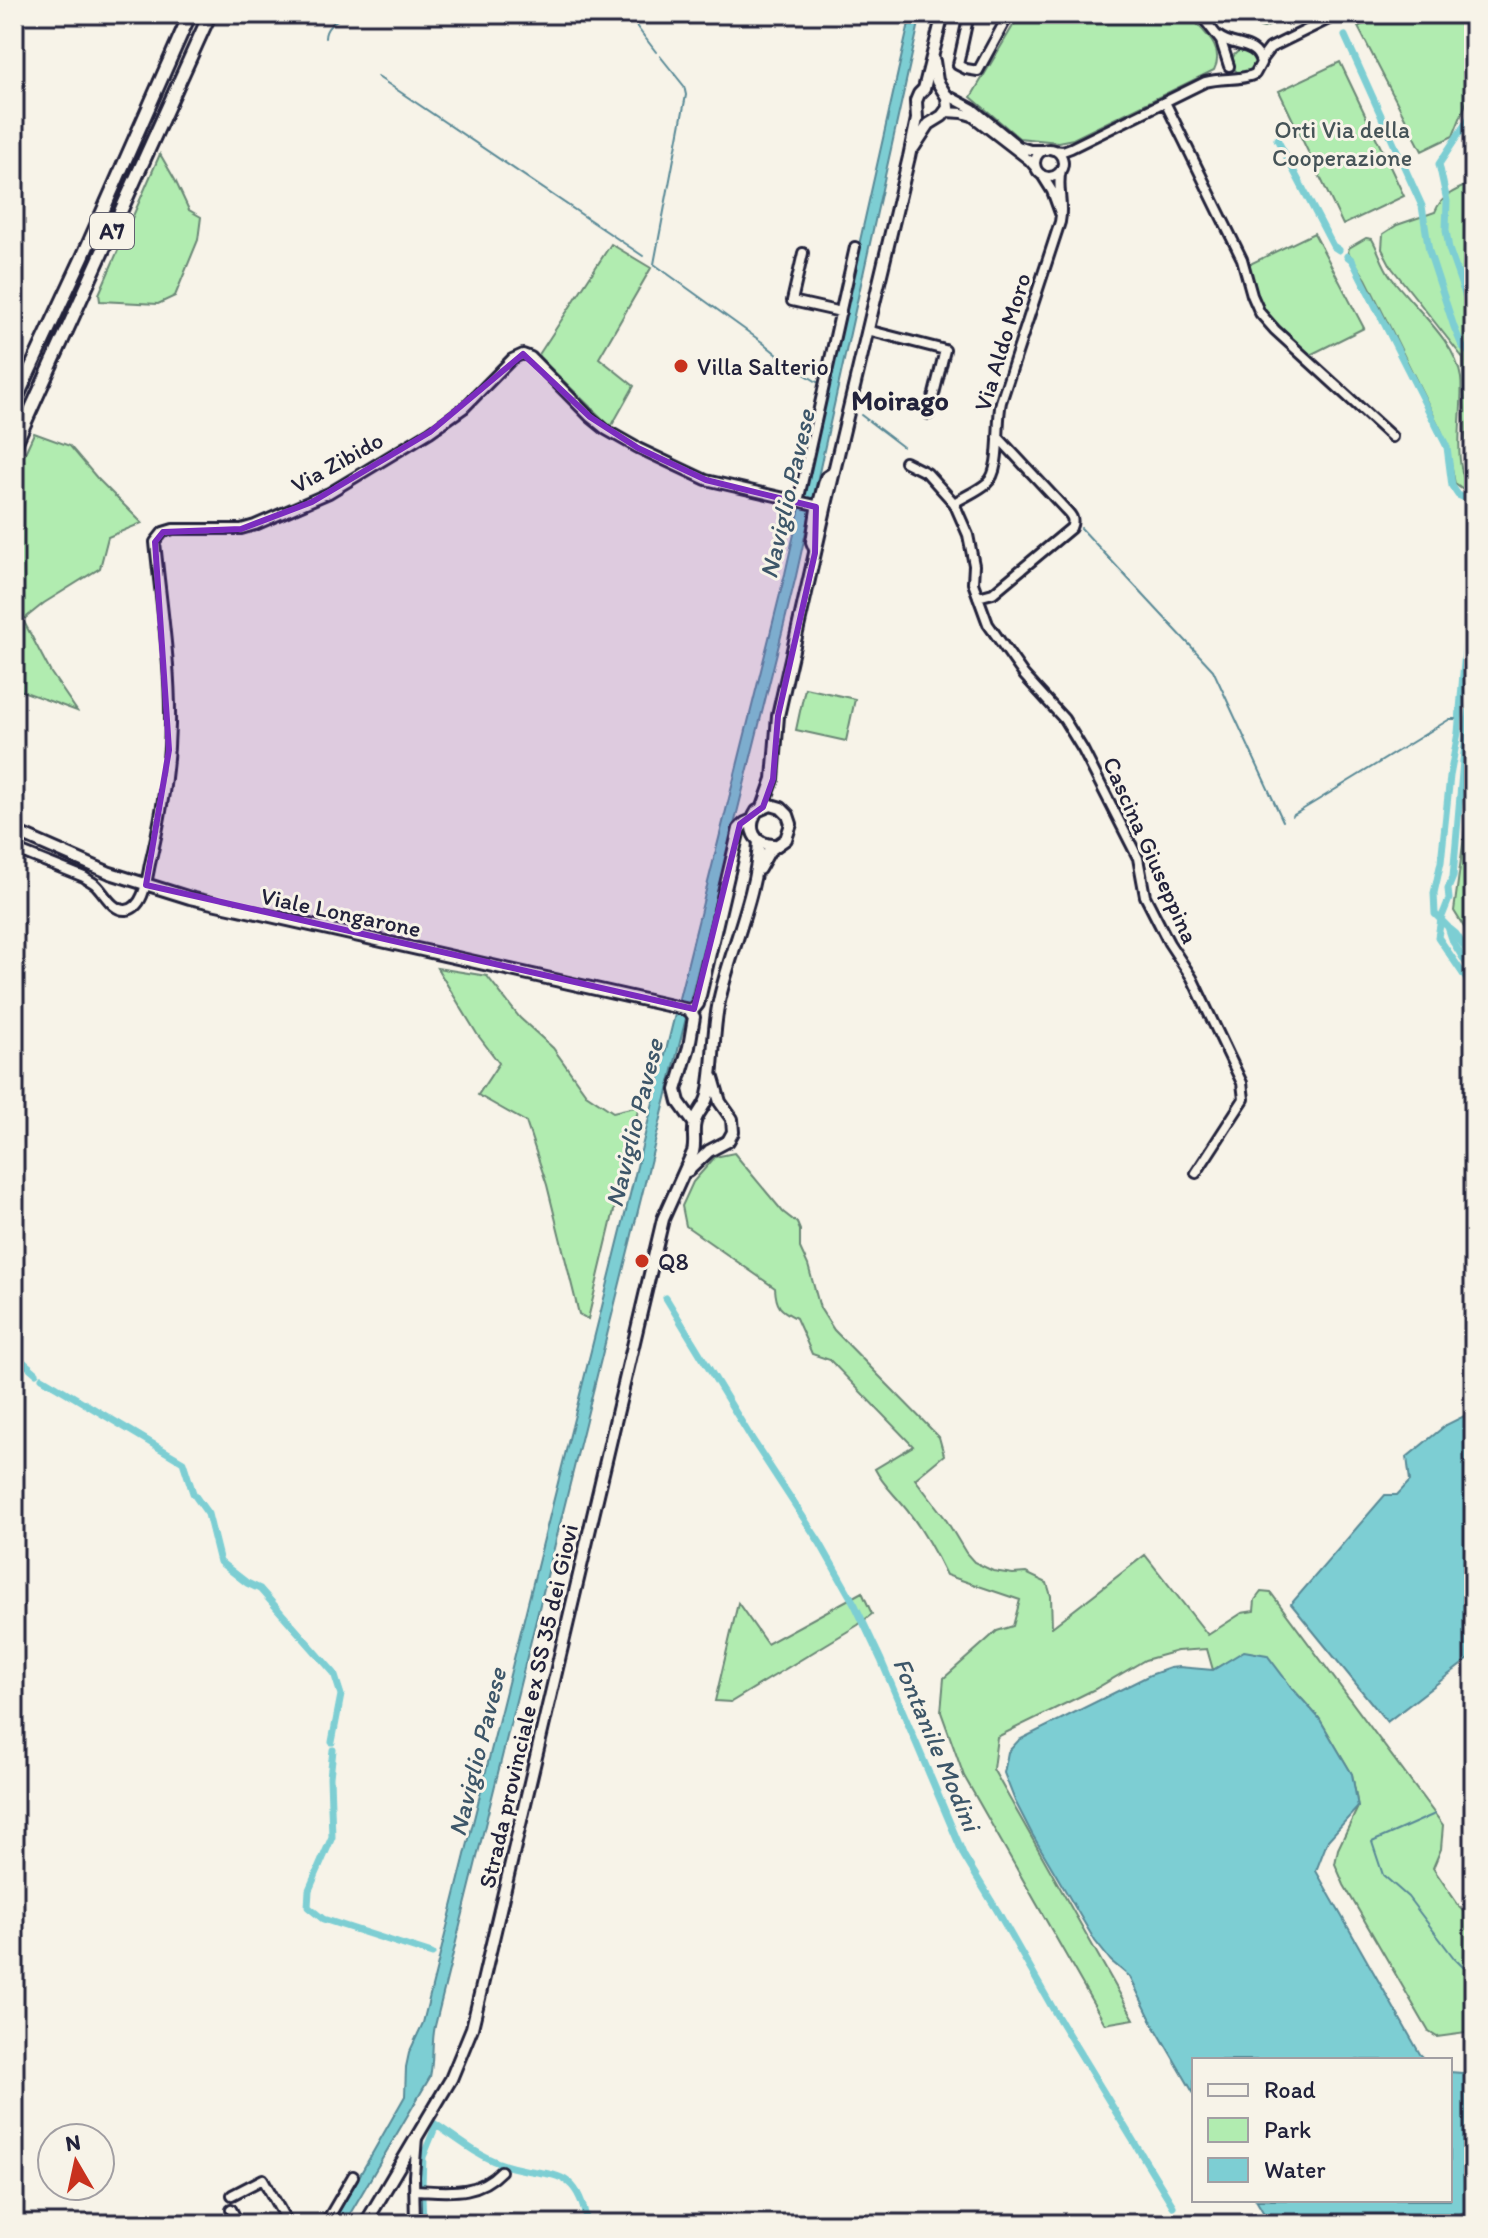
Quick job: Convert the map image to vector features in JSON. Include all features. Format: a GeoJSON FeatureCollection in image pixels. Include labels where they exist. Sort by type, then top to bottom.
{"type":"FeatureCollection","features":[{"type":"Feature","properties":{"kind":"highway","name":"A7"},"geometry":{"type":"LineString","coordinates":[[14,404],[190,14]]}},
{"type":"Feature","properties":{"kind":"highway","name":"A7"},"geometry":{"type":"LineString","coordinates":[[14,447],[210,14]]}},
{"type":"Feature","properties":{"kind":"main road"},"geometry":{"type":"LineString","coordinates":[[763,807],[773,779],[778,716],[909,157],[918,111],[917,97],[924,89],[943,14]]}},
{"type":"Feature","properties":{"kind":"main road"},"geometry":{"type":"LineString","coordinates":[[918,111],[923,118],[933,120],[946,112],[948,101],[936,79],[934,55]]}},
{"type":"Feature","properties":{"kind":"main road"},"geometry":{"type":"LineString","coordinates":[[924,89],[933,87],[943,92]]}},
{"type":"Feature","properties":{"kind":"main road"},"geometry":{"type":"LineString","coordinates":[[909,157],[921,134],[933,120]]}},
{"type":"Feature","properties":{"kind":"main road"},"geometry":{"type":"LineString","coordinates":[[773,779],[781,808]]}},
{"type":"Feature","properties":{"kind":"main road"},"geometry":{"type":"LineString","coordinates":[[723,1144],[706,1145],[698,1139],[695,1127],[679,1102],[676,1090],[694,1017],[689,1010],[698,1004],[739,829],[763,807],[771,805],[781,808]]}},
{"type":"Feature","properties":{"kind":"main road","name":"Strada provinciale ex SS 35 dei Giovi"},"geometry":{"type":"LineString","coordinates":[[753,882],[774,845],[784,841],[791,829],[788,815],[781,808]]}},
{"type":"Feature","properties":{"kind":"main road","name":"Strada provinciale ex SS 35 dei Giovi"},"geometry":{"type":"LineString","coordinates":[[365,2224],[456,2069],[472,2028],[663,1219],[694,1149],[695,1127],[709,1092],[719,999],[757,866],[759,841],[752,832],[752,820]]}},
{"type":"Feature","properties":{"kind":"main road","name":"Viale Longarone"},"geometry":{"type":"LineString","coordinates":[[14,831],[76,860],[190,898],[689,1010]]}},
{"type":"Feature","properties":{"kind":"main road"},"geometry":{"type":"LineString","coordinates":[[759,841],[774,845]]}},
{"type":"Feature","properties":{"kind":"main road","name":"Strada provinciale ex SS 35 dei Giovi"},"geometry":{"type":"LineString","coordinates":[[681,1178],[703,1156],[730,1138],[733,1129],[732,1119],[717,1095],[712,1066]]}},
{"type":"Feature","properties":{"kind":"main road"},"geometry":{"type":"LineString","coordinates":[[702,1111],[715,1107],[727,1112]]}},
{"type":"Feature","properties":{"kind":"street"},"geometry":{"type":"LineString","coordinates":[[969,14],[958,65],[978,71],[1009,14]]}},
{"type":"Feature","properties":{"kind":"street"},"geometry":{"type":"LineString","coordinates":[[1200,14],[1218,36],[1233,74],[1243,78]]}},
{"type":"Feature","properties":{"kind":"street"},"geometry":{"type":"LineString","coordinates":[[1260,60],[1270,48],[1339,14]]}},
{"type":"Feature","properties":{"kind":"street"},"geometry":{"type":"LineString","coordinates":[[1205,82],[1243,78],[1255,74],[1260,68],[1258,53],[1218,36]]}},
{"type":"Feature","properties":{"kind":"street"},"geometry":{"type":"LineString","coordinates":[[943,92],[973,109],[1018,146],[1030,150],[1063,151],[1205,82],[1221,70],[1237,48],[1270,48]]}},
{"type":"Feature","properties":{"kind":"street"},"geometry":{"type":"LineString","coordinates":[[1165,102],[1242,259],[1260,313],[1392,437]]}},
{"type":"Feature","properties":{"kind":"street"},"geometry":{"type":"LineString","coordinates":[[946,112],[972,116],[1029,160],[1047,181],[1055,198],[1060,222]]}},
{"type":"Feature","properties":{"kind":"street"},"geometry":{"type":"LineString","coordinates":[[1038,172],[1052,177],[1076,146]]}},
{"type":"Feature","properties":{"kind":"street"},"geometry":{"type":"LineString","coordinates":[[1050,150],[1061,156],[1062,167]]}},
{"type":"Feature","properties":{"kind":"street"},"geometry":{"type":"LineString","coordinates":[[1038,172],[1036,157],[1050,150]]}},
{"type":"Feature","properties":{"kind":"street","name":"Via Aldo Moro"},"geometry":{"type":"LineString","coordinates":[[954,503],[989,482],[995,469],[1001,402],[1060,222],[1063,205],[1058,181],[1062,167]]}},
{"type":"Feature","properties":{"kind":"street"},"geometry":{"type":"LineString","coordinates":[[798,502],[855,247]]}},
{"type":"Feature","properties":{"kind":"street"},"geometry":{"type":"LineString","coordinates":[[803,253],[792,301],[841,312]]}},
{"type":"Feature","properties":{"kind":"street"},"geometry":{"type":"LineString","coordinates":[[867,330],[945,350],[929,414]]}},
{"type":"Feature","properties":{"kind":"street","name":"Via Zibido"},"geometry":{"type":"LineString","coordinates":[[146,885],[164,799],[169,750],[169,685],[155,542],[163,532],[192,527],[241,529],[312,502],[430,432],[464,408],[512,359],[523,354],[531,357],[590,417],[638,448],[706,480],[815,505]]}},
{"type":"Feature","properties":{"kind":"street"},"geometry":{"type":"LineString","coordinates":[[978,597],[993,593],[1073,524],[1072,517],[998,437]]}},
{"type":"Feature","properties":{"kind":"street","name":"Cascina Giuseppina"},"geometry":{"type":"LineString","coordinates":[[905,462],[927,473],[954,503],[972,548],[973,583],[988,624],[1024,675],[1064,719],[1101,782],[1138,858],[1145,896],[1169,943],[1192,978],[1242,1083],[1244,1099],[1196,1173]]}},
{"type":"Feature","properties":{"kind":"street"},"geometry":{"type":"LineString","coordinates":[[815,553],[811,542],[815,505],[825,477],[834,471]]}},
{"type":"Feature","properties":{"kind":"street"},"geometry":{"type":"LineString","coordinates":[[14,849],[84,877],[122,910],[130,910],[137,905],[146,885]]}},
{"type":"Feature","properties":{"kind":"street"},"geometry":{"type":"LineString","coordinates":[[415,2224],[417,2137]]}},
{"type":"Feature","properties":{"kind":"street"},"geometry":{"type":"LineString","coordinates":[[397,2170],[414,2176]]}},
{"type":"Feature","properties":{"kind":"street"},"geometry":{"type":"LineString","coordinates":[[414,2190],[475,2189],[490,2182],[501,2171]]}},
{"type":"Feature","properties":{"kind":"street"},"geometry":{"type":"LineString","coordinates":[[329,2223],[353,2176]]}},
{"type":"Feature","properties":{"kind":"street"},"geometry":{"type":"LineString","coordinates":[[232,2195],[263,2179],[288,2224]]}},
{"type":"Feature","properties":{"kind":"street"},"geometry":{"type":"LineString","coordinates":[[231,2209],[239,2224]]}},
{"type":"Feature","properties":{"kind":"highlighted area"},"geometry":{"type":"Polygon","coordinates":[[[523,354],[590,417],[638,448],[706,480],[816,507],[815,553],[778,716],[773,779],[763,807],[740,824],[694,1009],[146,885],[169,750],[155,542],[163,532],[241,529],[312,502],[430,432],[523,354]]]}},
{"type":"Feature","properties":{"kind":"green space"},"geometry":{"type":"Polygon","coordinates":[[[1020,14],[1148,14],[1152,18],[1154,14],[1188,14],[1211,40],[1217,62],[1214,70],[1073,139],[1058,142],[1019,138],[971,97],[1020,14]]]}},
{"type":"Feature","properties":{"kind":"green space"},"geometry":{"type":"Polygon","coordinates":[[[1227,14],[1294,14],[1264,28],[1232,20],[1227,14]]]}},
{"type":"Feature","properties":{"kind":"green space"},"geometry":{"type":"Polygon","coordinates":[[[1381,14],[1457,14],[1474,31],[1474,83],[1453,136],[1422,151],[1358,27],[1381,14]]]}},
{"type":"Feature","properties":{"kind":"green space"},"geometry":{"type":"Polygon","coordinates":[[[1244,50],[1253,53],[1256,62],[1253,71],[1244,74],[1235,71],[1232,62],[1235,53],[1244,50]]]}},
{"type":"Feature","properties":{"kind":"green space","name":"Orti Via della Cooperazione"},"geometry":{"type":"Polygon","coordinates":[[[1340,62],[1404,196],[1343,225],[1279,91],[1340,62]]]}},
{"type":"Feature","properties":{"kind":"green space"},"geometry":{"type":"Polygon","coordinates":[[[160,154],[189,210],[201,217],[198,240],[175,296],[158,304],[100,301],[99,294],[160,154]]]}},
{"type":"Feature","properties":{"kind":"green space"},"geometry":{"type":"Polygon","coordinates":[[[1474,184],[1474,481],[1466,448],[1463,358],[1392,268],[1382,249],[1383,234],[1397,225],[1435,212],[1445,198],[1474,184]]]}},
{"type":"Feature","properties":{"kind":"green space"},"geometry":{"type":"Polygon","coordinates":[[[1314,233],[1364,328],[1310,355],[1280,329],[1261,306],[1248,265],[1314,233]]]}},
{"type":"Feature","properties":{"kind":"green space"},"geometry":{"type":"Polygon","coordinates":[[[1366,238],[1372,239],[1391,277],[1442,338],[1457,364],[1462,390],[1460,455],[1466,483],[1474,492],[1474,498],[1455,484],[1448,447],[1441,430],[1366,279],[1348,252],[1349,248],[1366,238]]]}},
{"type":"Feature","properties":{"kind":"green space"},"geometry":{"type":"Polygon","coordinates":[[[611,244],[651,268],[599,358],[634,386],[611,427],[538,356],[611,244]]]}},
{"type":"Feature","properties":{"kind":"green space"},"geometry":{"type":"Polygon","coordinates":[[[34,433],[70,446],[142,523],[108,537],[100,568],[23,620],[51,673],[77,711],[14,688],[14,477],[34,433]]]}},
{"type":"Feature","properties":{"kind":"green space"},"geometry":{"type":"Polygon","coordinates":[[[805,688],[855,699],[846,741],[796,730],[805,688]]]}},
{"type":"Feature","properties":{"kind":"green space"},"geometry":{"type":"Polygon","coordinates":[[[1474,763],[1474,943],[1454,911],[1474,763]]]}},
{"type":"Feature","properties":{"kind":"green space"},"geometry":{"type":"Polygon","coordinates":[[[437,968],[487,976],[520,1018],[553,1048],[586,1094],[613,1112],[639,1106],[588,1319],[579,1314],[547,1185],[526,1122],[478,1095],[499,1063],[477,1034],[437,968]]]}},
{"type":"Feature","properties":{"kind":"green space"},"geometry":{"type":"Polygon","coordinates":[[[734,1153],[783,1212],[797,1223],[800,1248],[820,1308],[834,1330],[939,1437],[944,1455],[915,1479],[974,1562],[993,1571],[1026,1573],[1047,1583],[1051,1596],[1052,1627],[1145,1555],[1208,1635],[1242,1613],[1254,1611],[1255,1600],[1261,1592],[1271,1593],[1443,1825],[1441,1849],[1433,1868],[1459,1906],[1474,1920],[1474,2032],[1437,2037],[1429,2032],[1344,1885],[1335,1864],[1338,1849],[1358,1807],[1352,1774],[1319,1718],[1292,1688],[1244,1652],[1213,1670],[1207,1649],[1177,1651],[1145,1660],[1095,1689],[997,1737],[993,1769],[1134,2019],[1105,2024],[964,1776],[941,1712],[944,1678],[997,1631],[1013,1626],[1020,1600],[946,1575],[921,1529],[875,1469],[913,1446],[830,1360],[812,1354],[796,1318],[778,1304],[775,1288],[686,1226],[682,1206],[693,1182],[715,1157],[734,1153]]]}},
{"type":"Feature","properties":{"kind":"green space"},"geometry":{"type":"Polygon","coordinates":[[[862,1592],[872,1614],[858,1625],[731,1702],[715,1701],[738,1603],[767,1644],[862,1592]]]}},
{"type":"Feature","properties":{"kind":"water"},"geometry":{"type":"Polygon","coordinates":[[[911,14],[921,14],[796,576],[435,2026],[430,2077],[344,2224],[332,2224],[405,2096],[409,2053],[423,2023],[785,574],[911,14]]]}},
{"type":"Feature","properties":{"kind":"water"},"geometry":{"type":"Polygon","coordinates":[[[1474,1411],[1474,1655],[1387,1722],[1291,1604],[1385,1495],[1397,1495],[1410,1481],[1407,1457],[1446,1425],[1474,1411]]]}},
{"type":"Feature","properties":{"kind":"water"},"geometry":{"type":"Polygon","coordinates":[[[1244,1651],[1267,1655],[1319,1718],[1352,1774],[1358,1807],[1328,1840],[1316,1871],[1424,2058],[1192,2058],[1192,2091],[1130,1977],[1111,1961],[1095,1941],[1032,1834],[1004,1773],[1008,1752],[1019,1740],[1150,1675],[1179,1667],[1213,1670],[1244,1651]]]}},
{"type":"Feature","properties":{"kind":"water"},"geometry":{"type":"Polygon","coordinates":[[[1452,2072],[1474,2074],[1474,2206],[1443,2224],[1270,2224],[1257,2202],[1452,2202],[1452,2072]]]}},
{"type":"Feature","properties":{"kind":"waterway"},"geometry":{"type":"LineString","coordinates":[[325,38],[329,27],[346,14]]}},
{"type":"Feature","properties":{"kind":"waterway"},"geometry":{"type":"LineString","coordinates":[[627,14],[656,52]]}},
{"type":"Feature","properties":{"kind":"waterway"},"geometry":{"type":"LineString","coordinates":[[1464,14],[1474,26]]}},
{"type":"Feature","properties":{"kind":"waterway"},"geometry":{"type":"LineString","coordinates":[[1345,36],[1422,206],[1429,251],[1454,327],[1462,346],[1474,358]]}},
{"type":"Feature","properties":{"kind":"waterway"},"geometry":{"type":"LineString","coordinates":[[660,56],[684,86],[686,95],[654,264],[817,382]]}},
{"type":"Feature","properties":{"kind":"waterway"},"geometry":{"type":"LineString","coordinates":[[378,77],[643,256]]}},
{"type":"Feature","properties":{"kind":"waterway"},"geometry":{"type":"LineString","coordinates":[[1474,104],[1470,117],[1439,164],[1447,201],[1449,249],[1474,320]]}},
{"type":"Feature","properties":{"kind":"waterway"},"geometry":{"type":"LineString","coordinates":[[1277,139],[1333,246],[1339,250]]}},
{"type":"Feature","properties":{"kind":"waterway"},"geometry":{"type":"LineString","coordinates":[[1347,256],[1352,260],[1447,447],[1452,486],[1458,495],[1474,502],[1467,561],[1469,603],[1458,733],[1434,893],[1435,914],[1448,927],[1453,942],[1474,976]]}},
{"type":"Feature","properties":{"kind":"waterway"},"geometry":{"type":"LineString","coordinates":[[861,415],[903,447]]}},
{"type":"Feature","properties":{"kind":"waterway"},"geometry":{"type":"LineString","coordinates":[[1081,528],[1213,670],[1283,821]]}},
{"type":"Feature","properties":{"kind":"waterway"},"geometry":{"type":"LineString","coordinates":[[1474,676],[1453,877],[1438,937],[1474,990]]}},
{"type":"Feature","properties":{"kind":"waterway"},"geometry":{"type":"LineString","coordinates":[[1292,816],[1450,719],[1459,719]]}},
{"type":"Feature","properties":{"kind":"waterway"},"geometry":{"type":"LineString","coordinates":[[1450,929],[1474,961]]}},
{"type":"Feature","properties":{"kind":"waterway","name":"Fontanile Modini"},"geometry":{"type":"LineString","coordinates":[[666,1298],[820,1543],[855,1605],[964,1856],[1173,2206]]}},
{"type":"Feature","properties":{"kind":"waterway"},"geometry":{"type":"LineString","coordinates":[[14,1354],[36,1373]]}},
{"type":"Feature","properties":{"kind":"waterway"},"geometry":{"type":"LineString","coordinates":[[42,1378],[183,1462],[193,1493],[208,1514],[220,1562],[260,1589],[334,1673],[341,1695],[332,1742]]}},
{"type":"Feature","properties":{"kind":"waterway"},"geometry":{"type":"LineString","coordinates":[[333,1750],[330,1777],[332,1837],[309,1890],[308,1907],[323,1919],[432,1954]]}},
{"type":"Feature","properties":{"kind":"waterway"},"geometry":{"type":"LineString","coordinates":[[1435,1814],[1372,1842],[1383,1875],[1408,1897],[1454,1958],[1474,1978]]}},
{"type":"Feature","properties":{"kind":"waterway"},"geometry":{"type":"LineString","coordinates":[[435,2124],[490,2160],[567,2181],[582,2203],[587,2224]]}},
{"type":"Feature","properties":{"kind":"waterway"},"geometry":{"type":"LineString","coordinates":[[422,2185],[423,2157],[436,2125]]}},
{"type":"Feature","properties":{"kind":"waterway"},"geometry":{"type":"LineString","coordinates":[[422,2196],[423,2224]]}},
{"type":"Feature","properties":{"kind":"waterway","name":"Fontanile Modini"},"geometry":{"type":"LineString","coordinates":[[1179,2216],[1184,2224]]}},
{"type":"Feature","properties":{"kind":"place","name":"Villa Salterio"},"geometry":{"type":"Point","coordinates":[681,366]}},
{"type":"Feature","properties":{"kind":"place","name":"Q8"},"geometry":{"type":"Point","coordinates":[642,1261]}},
{"type":"Feature","properties":{"kind":"district","name":"Moirago"},"geometry":{"type":"Point","coordinates":[900,400]}},
{"type":"Feature","properties":{"kind":"water label","name":"Naviglio Pavese"},"geometry":{"type":"Point","coordinates":[787,494]}},
{"type":"Feature","properties":{"kind":"water label","name":"Naviglio Pavese"},"geometry":{"type":"Point","coordinates":[634,1123]}},
{"type":"Feature","properties":{"kind":"water label","name":"Naviglio Pavese"},"geometry":{"type":"Point","coordinates":[477,1752]}}]}
